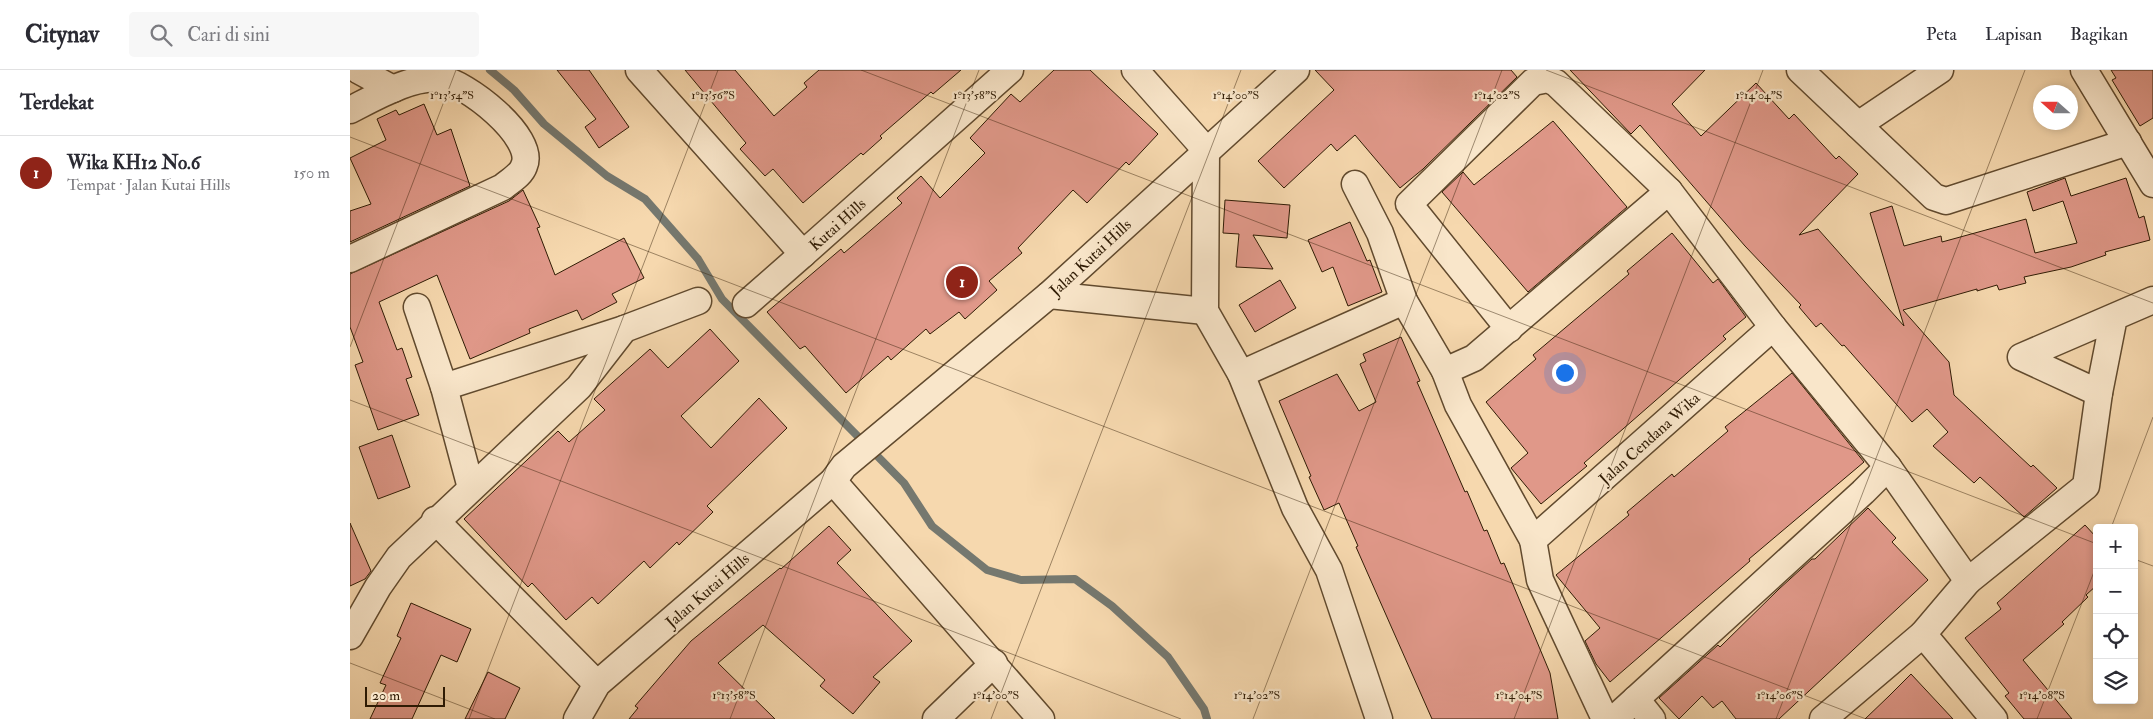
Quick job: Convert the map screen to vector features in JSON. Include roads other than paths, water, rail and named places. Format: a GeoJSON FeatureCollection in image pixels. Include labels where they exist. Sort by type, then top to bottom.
{"type":"FeatureCollection","features":[{"type":"Feature","properties":{"kind":"street"},"geometry":{"type":"LineString","coordinates":[[358,70],[393,89]]}},
{"type":"Feature","properties":{"kind":"street","name":"Kutai Hills"},"geometry":{"type":"LineString","coordinates":[[639,70],[804,254],[1010,70]]}},
{"type":"Feature","properties":{"kind":"street"},"geometry":{"type":"LineString","coordinates":[[1135,70],[1206,150],[1205,311],[1242,374],[1296,508],[1329,570],[1351,640],[1380,719]]}},
{"type":"Feature","properties":{"kind":"street","name":"Jalan Kutai Hills"},"geometry":{"type":"LineString","coordinates":[[577,719],[597,684],[879,437],[1049,295],[1296,70]]}},
{"type":"Feature","properties":{"kind":"street"},"geometry":{"type":"LineString","coordinates":[[1800,70],[1934,197],[1946,201],[2128,142]]}},
{"type":"Feature","properties":{"kind":"street"},"geometry":{"type":"LineString","coordinates":[[1858,125],[1940,70]]}},
{"type":"Feature","properties":{"kind":"street"},"geometry":{"type":"LineString","coordinates":[[2084,70],[2153,184]]}},
{"type":"Feature","properties":{"kind":"street"},"geometry":{"type":"LineString","coordinates":[[350,110],[393,89],[423,80],[439,78],[461,86],[511,127],[524,148],[525,165],[516,177],[503,187],[350,259]]}},
{"type":"Feature","properties":{"kind":"street"},"geometry":{"type":"LineString","coordinates":[[1380,233],[1533,82],[1548,79],[1556,83],[1669,191],[1773,327],[1888,466],[1968,581]]}},
{"type":"Feature","properties":{"kind":"street"},"geometry":{"type":"LineString","coordinates":[[1355,184],[1380,233],[1404,301],[1445,371],[1458,405],[1533,540],[1540,580],[1605,719]]}},
{"type":"Feature","properties":{"kind":"street"},"geometry":{"type":"LineString","coordinates":[[1445,371],[1474,358],[1669,191]]}},
{"type":"Feature","properties":{"kind":"street"},"geometry":{"type":"LineString","coordinates":[[1409,204],[1508,329]]}},
{"type":"Feature","properties":{"kind":"street"},"geometry":{"type":"LineString","coordinates":[[746,304],[804,254]]}},
{"type":"Feature","properties":{"kind":"street"},"geometry":{"type":"LineString","coordinates":[[1049,295],[1205,311]]}},
{"type":"Feature","properties":{"kind":"street"},"geometry":{"type":"LineString","coordinates":[[2098,393],[2021,357],[2153,300]]}},
{"type":"Feature","properties":{"kind":"street"},"geometry":{"type":"LineString","coordinates":[[444,387],[624,329],[698,301]]}},
{"type":"Feature","properties":{"kind":"street"},"geometry":{"type":"LineString","coordinates":[[1242,374],[1404,301]]}},
{"type":"Feature","properties":{"kind":"street"},"geometry":{"type":"LineString","coordinates":[[418,308],[444,387],[471,488]]}},
{"type":"Feature","properties":{"kind":"street"},"geometry":{"type":"LineString","coordinates":[[1823,719],[1923,634],[1968,581],[2086,486],[2098,393],[2114,317]]}},
{"type":"Feature","properties":{"kind":"street","name":"Jalan Cendana Wika"},"geometry":{"type":"LineString","coordinates":[[1533,540],[1773,327]]}},
{"type":"Feature","properties":{"kind":"street"},"geometry":{"type":"LineString","coordinates":[[350,636],[378,587],[399,557],[436,520],[519,446],[579,386],[624,329]]}},
{"type":"Feature","properties":{"kind":"street"},"geometry":{"type":"LineString","coordinates":[[1614,719],[1863,492],[1888,466]]}},
{"type":"Feature","properties":{"kind":"street"},"geometry":{"type":"LineString","coordinates":[[838,473],[1041,719]]}},
{"type":"Feature","properties":{"kind":"street"},"geometry":{"type":"LineString","coordinates":[[436,520],[597,684]]}},
{"type":"Feature","properties":{"kind":"street"},"geometry":{"type":"LineString","coordinates":[[1923,634],[1994,719]]}},
{"type":"Feature","properties":{"kind":"street"},"geometry":{"type":"LineString","coordinates":[[936,719],[994,663]]}},
{"type":"Feature","properties":{"kind":"street"},"geometry":{"type":"LineString","coordinates":[[1636,699],[1652,719]]}},
{"type":"Feature","properties":{"kind":"waterway"},"geometry":{"type":"LineString","coordinates":[[490,70],[514,90],[544,124],[607,176],[645,199],[698,259],[722,299],[904,483],[932,526],[987,570],[1021,580],[1075,579],[1112,606],[1168,657],[1204,709],[1207,719]]}},
{"type":"Feature","properties":{"kind":"place","name":"Wika KH12 No.6"},"geometry":{"type":"Point","coordinates":[962,282]}}]}
